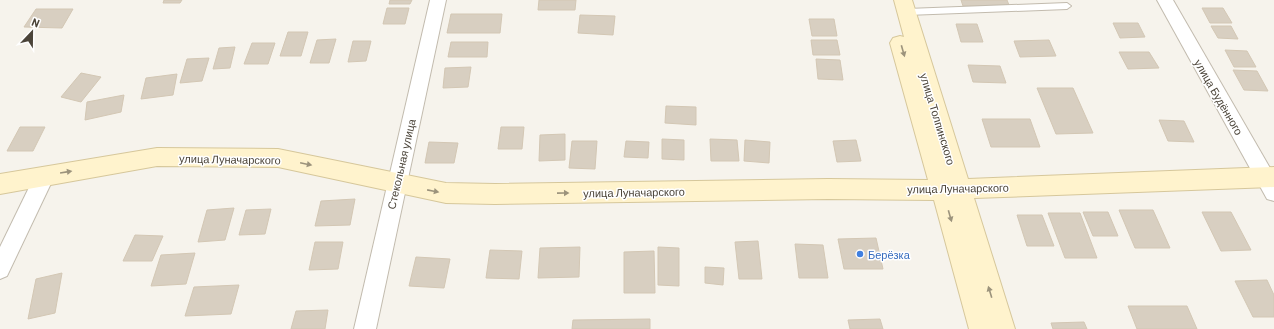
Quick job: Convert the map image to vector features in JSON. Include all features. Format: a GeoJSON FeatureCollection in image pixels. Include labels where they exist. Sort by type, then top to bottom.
{"type":"FeatureCollection","features":[{"type":"Feature","properties":{"kind":"main road","name":"улица Толпинского"},"geometry":{"type":"LineString","coordinates":[[888,0],[951,189],[1002,329]]}},
{"type":"Feature","properties":{"kind":"main road","name":"улица Толпинского"},"geometry":{"type":"LineString","coordinates":[[905,6],[951,189],[982,329]]}},
{"type":"Feature","properties":{"kind":"main road","name":"улица Луначарского"},"geometry":{"type":"LineString","coordinates":[[0,184],[45,175],[157,157],[278,158],[446,193],[495,194],[828,189],[951,189],[1271,182]]}},
{"type":"Feature","properties":{"kind":"street","name":"Стекольная улица"},"geometry":{"type":"LineString","coordinates":[[365,329],[438,0]]}},
{"type":"Feature","properties":{"kind":"street","name":"улица Будённого"},"geometry":{"type":"LineString","coordinates":[[1165,0],[1271,182]]}},
{"type":"Feature","properties":{"kind":"street"},"geometry":{"type":"LineString","coordinates":[[0,269],[45,175]]}},
{"type":"Feature","properties":{"kind":"lane"},"geometry":{"type":"LineString","coordinates":[[1010,0],[1014,8]]}},
{"type":"Feature","properties":{"kind":"lane"},"geometry":{"type":"LineString","coordinates":[[905,6],[1014,8],[1067,6]]}},
{"type":"Feature","properties":{"kind":"building"},"geometry":{"type":"Polygon","coordinates":[[[164,0],[182,0],[180,3],[163,3],[164,0]]]}},
{"type":"Feature","properties":{"kind":"building"},"geometry":{"type":"Polygon","coordinates":[[[390,0],[412,0],[410,4],[389,4],[390,0]]]}},
{"type":"Feature","properties":{"kind":"building"},"geometry":{"type":"Polygon","coordinates":[[[539,0],[576,0],[575,10],[538,10],[539,0]]]}},
{"type":"Feature","properties":{"kind":"building"},"geometry":{"type":"Polygon","coordinates":[[[961,0],[1007,0],[1009,5],[963,6],[961,0]]]}},
{"type":"Feature","properties":{"kind":"building"},"geometry":{"type":"Polygon","coordinates":[[[387,8],[409,8],[405,24],[383,24],[387,8]]]}},
{"type":"Feature","properties":{"kind":"building"},"geometry":{"type":"Polygon","coordinates":[[[1202,8],[1223,8],[1232,23],[1210,23],[1202,8]]]}},
{"type":"Feature","properties":{"kind":"building"},"geometry":{"type":"Polygon","coordinates":[[[36,9],[73,9],[62,28],[24,27],[36,9]]]}},
{"type":"Feature","properties":{"kind":"building"},"geometry":{"type":"Polygon","coordinates":[[[451,14],[502,14],[500,33],[447,33],[451,14]]]}},
{"type":"Feature","properties":{"kind":"building"},"geometry":{"type":"Polygon","coordinates":[[[580,15],[615,16],[613,35],[578,33],[580,15]]]}},
{"type":"Feature","properties":{"kind":"building"},"geometry":{"type":"Polygon","coordinates":[[[809,19],[834,19],[837,36],[812,36],[809,19]]]}},
{"type":"Feature","properties":{"kind":"building"},"geometry":{"type":"Polygon","coordinates":[[[1113,23],[1138,23],[1145,37],[1120,38],[1113,23]]]}},
{"type":"Feature","properties":{"kind":"building"},"geometry":{"type":"Polygon","coordinates":[[[956,24],[977,24],[983,42],[961,42],[956,24]]]}},
{"type":"Feature","properties":{"kind":"building"},"geometry":{"type":"Polygon","coordinates":[[[1211,26],[1231,26],[1238,39],[1218,38],[1211,26]]]}},
{"type":"Feature","properties":{"kind":"building"},"geometry":{"type":"Polygon","coordinates":[[[288,32],[308,32],[301,56],[280,56],[288,32]]]}},
{"type":"Feature","properties":{"kind":"building"},"geometry":{"type":"Polygon","coordinates":[[[336,39],[329,63],[310,63],[317,40],[336,39]]]}},
{"type":"Feature","properties":{"kind":"building"},"geometry":{"type":"Polygon","coordinates":[[[811,40],[837,40],[840,55],[813,55],[811,40]]]}},
{"type":"Feature","properties":{"kind":"building"},"geometry":{"type":"Polygon","coordinates":[[[1049,40],[1056,56],[1020,57],[1014,41],[1049,40]]]}},
{"type":"Feature","properties":{"kind":"building"},"geometry":{"type":"Polygon","coordinates":[[[353,41],[371,41],[366,61],[348,62],[353,41]]]}},
{"type":"Feature","properties":{"kind":"building"},"geometry":{"type":"Polygon","coordinates":[[[451,42],[488,42],[487,57],[448,57],[451,42]]]}},
{"type":"Feature","properties":{"kind":"building"},"geometry":{"type":"Polygon","coordinates":[[[252,43],[275,43],[268,64],[244,64],[252,43]]]}},
{"type":"Feature","properties":{"kind":"building"},"geometry":{"type":"Polygon","coordinates":[[[235,47],[230,68],[213,69],[219,48],[235,47]]]}},
{"type":"Feature","properties":{"kind":"building"},"geometry":{"type":"Polygon","coordinates":[[[1225,50],[1247,51],[1256,67],[1234,67],[1225,50]]]}},
{"type":"Feature","properties":{"kind":"building"},"geometry":{"type":"Polygon","coordinates":[[[1119,52],[1149,52],[1159,68],[1128,69],[1119,52]]]}},
{"type":"Feature","properties":{"kind":"building"},"geometry":{"type":"Polygon","coordinates":[[[209,58],[202,81],[180,83],[187,59],[209,58]]]}},
{"type":"Feature","properties":{"kind":"building"},"geometry":{"type":"Polygon","coordinates":[[[816,59],[840,60],[843,80],[818,79],[816,59]]]}},
{"type":"Feature","properties":{"kind":"building"},"geometry":{"type":"Polygon","coordinates":[[[968,65],[1000,66],[1006,83],[973,82],[968,65]]]}},
{"type":"Feature","properties":{"kind":"building"},"geometry":{"type":"Polygon","coordinates":[[[471,67],[468,87],[443,88],[445,68],[471,67]]]}},
{"type":"Feature","properties":{"kind":"building"},"geometry":{"type":"Polygon","coordinates":[[[1233,70],[1257,71],[1268,91],[1244,90],[1233,70]]]}},
{"type":"Feature","properties":{"kind":"building"},"geometry":{"type":"Polygon","coordinates":[[[81,73],[101,77],[81,102],[61,97],[81,73]]]}},
{"type":"Feature","properties":{"kind":"building"},"geometry":{"type":"Polygon","coordinates":[[[177,74],[173,95],[141,99],[146,78],[177,74]]]}},
{"type":"Feature","properties":{"kind":"building"},"geometry":{"type":"Polygon","coordinates":[[[1037,88],[1073,88],[1093,133],[1056,134],[1037,88]]]}},
{"type":"Feature","properties":{"kind":"building"},"geometry":{"type":"Polygon","coordinates":[[[124,95],[121,112],[85,120],[87,102],[124,95]]]}},
{"type":"Feature","properties":{"kind":"building"},"geometry":{"type":"Polygon","coordinates":[[[666,106],[696,107],[696,125],[665,123],[666,106]]]}},
{"type":"Feature","properties":{"kind":"building"},"geometry":{"type":"Polygon","coordinates":[[[982,119],[1030,119],[1040,147],[991,147],[982,119]]]}},
{"type":"Feature","properties":{"kind":"building"},"geometry":{"type":"Polygon","coordinates":[[[1159,120],[1184,121],[1194,142],[1168,141],[1159,120]]]}},
{"type":"Feature","properties":{"kind":"building"},"geometry":{"type":"Polygon","coordinates":[[[20,127],[45,127],[33,151],[7,151],[20,127]]]}},
{"type":"Feature","properties":{"kind":"building"},"geometry":{"type":"Polygon","coordinates":[[[501,127],[524,127],[522,149],[498,149],[501,127]]]}},
{"type":"Feature","properties":{"kind":"building"},"geometry":{"type":"Polygon","coordinates":[[[565,134],[565,160],[539,161],[540,135],[565,134]]]}},
{"type":"Feature","properties":{"kind":"building"},"geometry":{"type":"Polygon","coordinates":[[[662,139],[684,140],[684,160],[662,159],[662,139]]]}},
{"type":"Feature","properties":{"kind":"building"},"geometry":{"type":"Polygon","coordinates":[[[710,139],[737,140],[739,161],[711,161],[710,139]]]}},
{"type":"Feature","properties":{"kind":"building"},"geometry":{"type":"Polygon","coordinates":[[[745,140],[770,142],[769,163],[744,161],[745,140]]]}},
{"type":"Feature","properties":{"kind":"building"},"geometry":{"type":"Polygon","coordinates":[[[856,140],[861,161],[837,162],[833,141],[856,140]]]}},
{"type":"Feature","properties":{"kind":"building"},"geometry":{"type":"Polygon","coordinates":[[[572,141],[597,141],[595,169],[569,168],[572,141]]]}},
{"type":"Feature","properties":{"kind":"building"},"geometry":{"type":"Polygon","coordinates":[[[626,141],[649,142],[648,158],[624,157],[626,141]]]}},
{"type":"Feature","properties":{"kind":"building"},"geometry":{"type":"Polygon","coordinates":[[[429,142],[458,143],[454,163],[425,163],[429,142]]]}},
{"type":"Feature","properties":{"kind":"building"},"geometry":{"type":"Polygon","coordinates":[[[355,199],[350,225],[315,226],[321,201],[355,199]]]}},
{"type":"Feature","properties":{"kind":"building"},"geometry":{"type":"Polygon","coordinates":[[[234,208],[225,240],[198,242],[207,210],[234,208]]]}},
{"type":"Feature","properties":{"kind":"building"},"geometry":{"type":"Polygon","coordinates":[[[271,209],[265,234],[239,235],[246,210],[271,209]]]}},
{"type":"Feature","properties":{"kind":"building"},"geometry":{"type":"Polygon","coordinates":[[[1119,210],[1153,210],[1170,248],[1135,248],[1119,210]]]}},
{"type":"Feature","properties":{"kind":"building"},"geometry":{"type":"Polygon","coordinates":[[[1083,212],[1108,212],[1118,236],[1093,236],[1083,212]]]}},
{"type":"Feature","properties":{"kind":"building"},"geometry":{"type":"Polygon","coordinates":[[[1202,212],[1231,212],[1251,250],[1221,251],[1202,212]]]}},
{"type":"Feature","properties":{"kind":"building"},"geometry":{"type":"Polygon","coordinates":[[[1048,213],[1080,213],[1097,258],[1065,258],[1048,213]]]}},
{"type":"Feature","properties":{"kind":"building"},"geometry":{"type":"Polygon","coordinates":[[[1017,215],[1042,215],[1054,246],[1027,246],[1017,215]]]}},
{"type":"Feature","properties":{"kind":"building"},"geometry":{"type":"Polygon","coordinates":[[[135,235],[163,236],[152,261],[123,261],[135,235]]]}},
{"type":"Feature","properties":{"kind":"building","name":"Берёзка"},"geometry":{"type":"Polygon","coordinates":[[[876,238],[883,269],[844,269],[838,239],[876,238]]]}},
{"type":"Feature","properties":{"kind":"building"},"geometry":{"type":"Polygon","coordinates":[[[758,241],[762,279],[739,279],[735,242],[758,241]]]}},
{"type":"Feature","properties":{"kind":"building"},"geometry":{"type":"Polygon","coordinates":[[[315,242],[343,242],[338,269],[309,270],[315,242]]]}},
{"type":"Feature","properties":{"kind":"building"},"geometry":{"type":"Polygon","coordinates":[[[795,244],[823,245],[828,278],[799,278],[795,244]]]}},
{"type":"Feature","properties":{"kind":"building"},"geometry":{"type":"Polygon","coordinates":[[[580,247],[579,277],[538,278],[540,248],[580,247]]]}},
{"type":"Feature","properties":{"kind":"building"},"geometry":{"type":"Polygon","coordinates":[[[658,247],[679,248],[679,286],[658,285],[658,247]]]}},
{"type":"Feature","properties":{"kind":"building"},"geometry":{"type":"Polygon","coordinates":[[[490,250],[522,251],[519,279],[486,278],[490,250]]]}},
{"type":"Feature","properties":{"kind":"building"},"geometry":{"type":"Polygon","coordinates":[[[654,251],[655,293],[624,293],[624,252],[654,251]]]}},
{"type":"Feature","properties":{"kind":"building"},"geometry":{"type":"Polygon","coordinates":[[[195,253],[186,284],[151,286],[161,255],[195,253]]]}},
{"type":"Feature","properties":{"kind":"building"},"geometry":{"type":"Polygon","coordinates":[[[416,257],[450,259],[444,288],[409,286],[416,257]]]}},
{"type":"Feature","properties":{"kind":"building"},"geometry":{"type":"Polygon","coordinates":[[[705,267],[724,268],[723,285],[705,283],[705,267]]]}},
{"type":"Feature","properties":{"kind":"building"},"geometry":{"type":"Polygon","coordinates":[[[62,273],[55,313],[28,319],[36,279],[62,273]]]}},
{"type":"Feature","properties":{"kind":"building"},"geometry":{"type":"Polygon","coordinates":[[[1267,280],[1274,295],[1274,317],[1253,317],[1235,281],[1267,280]]]}},
{"type":"Feature","properties":{"kind":"building"},"geometry":{"type":"Polygon","coordinates":[[[239,285],[231,314],[185,316],[194,287],[239,285]]]}},
{"type":"Feature","properties":{"kind":"building"},"geometry":{"type":"Polygon","coordinates":[[[1128,306],[1187,306],[1197,329],[1137,329],[1128,306]]]}},
{"type":"Feature","properties":{"kind":"building"},"geometry":{"type":"Polygon","coordinates":[[[328,310],[325,329],[291,329],[296,311],[328,310]]]}},
{"type":"Feature","properties":{"kind":"building"},"geometry":{"type":"Polygon","coordinates":[[[650,319],[650,329],[572,329],[573,320],[650,319]]]}},
{"type":"Feature","properties":{"kind":"building"},"geometry":{"type":"Polygon","coordinates":[[[880,319],[883,329],[850,329],[848,320],[880,319]]]}},
{"type":"Feature","properties":{"kind":"building"},"geometry":{"type":"Polygon","coordinates":[[[1084,322],[1087,329],[1053,329],[1051,323],[1084,322]]]}},
{"type":"Feature","properties":{"kind":"place","name":"Берёзка"},"geometry":{"type":"Point","coordinates":[860,254]}}]}
